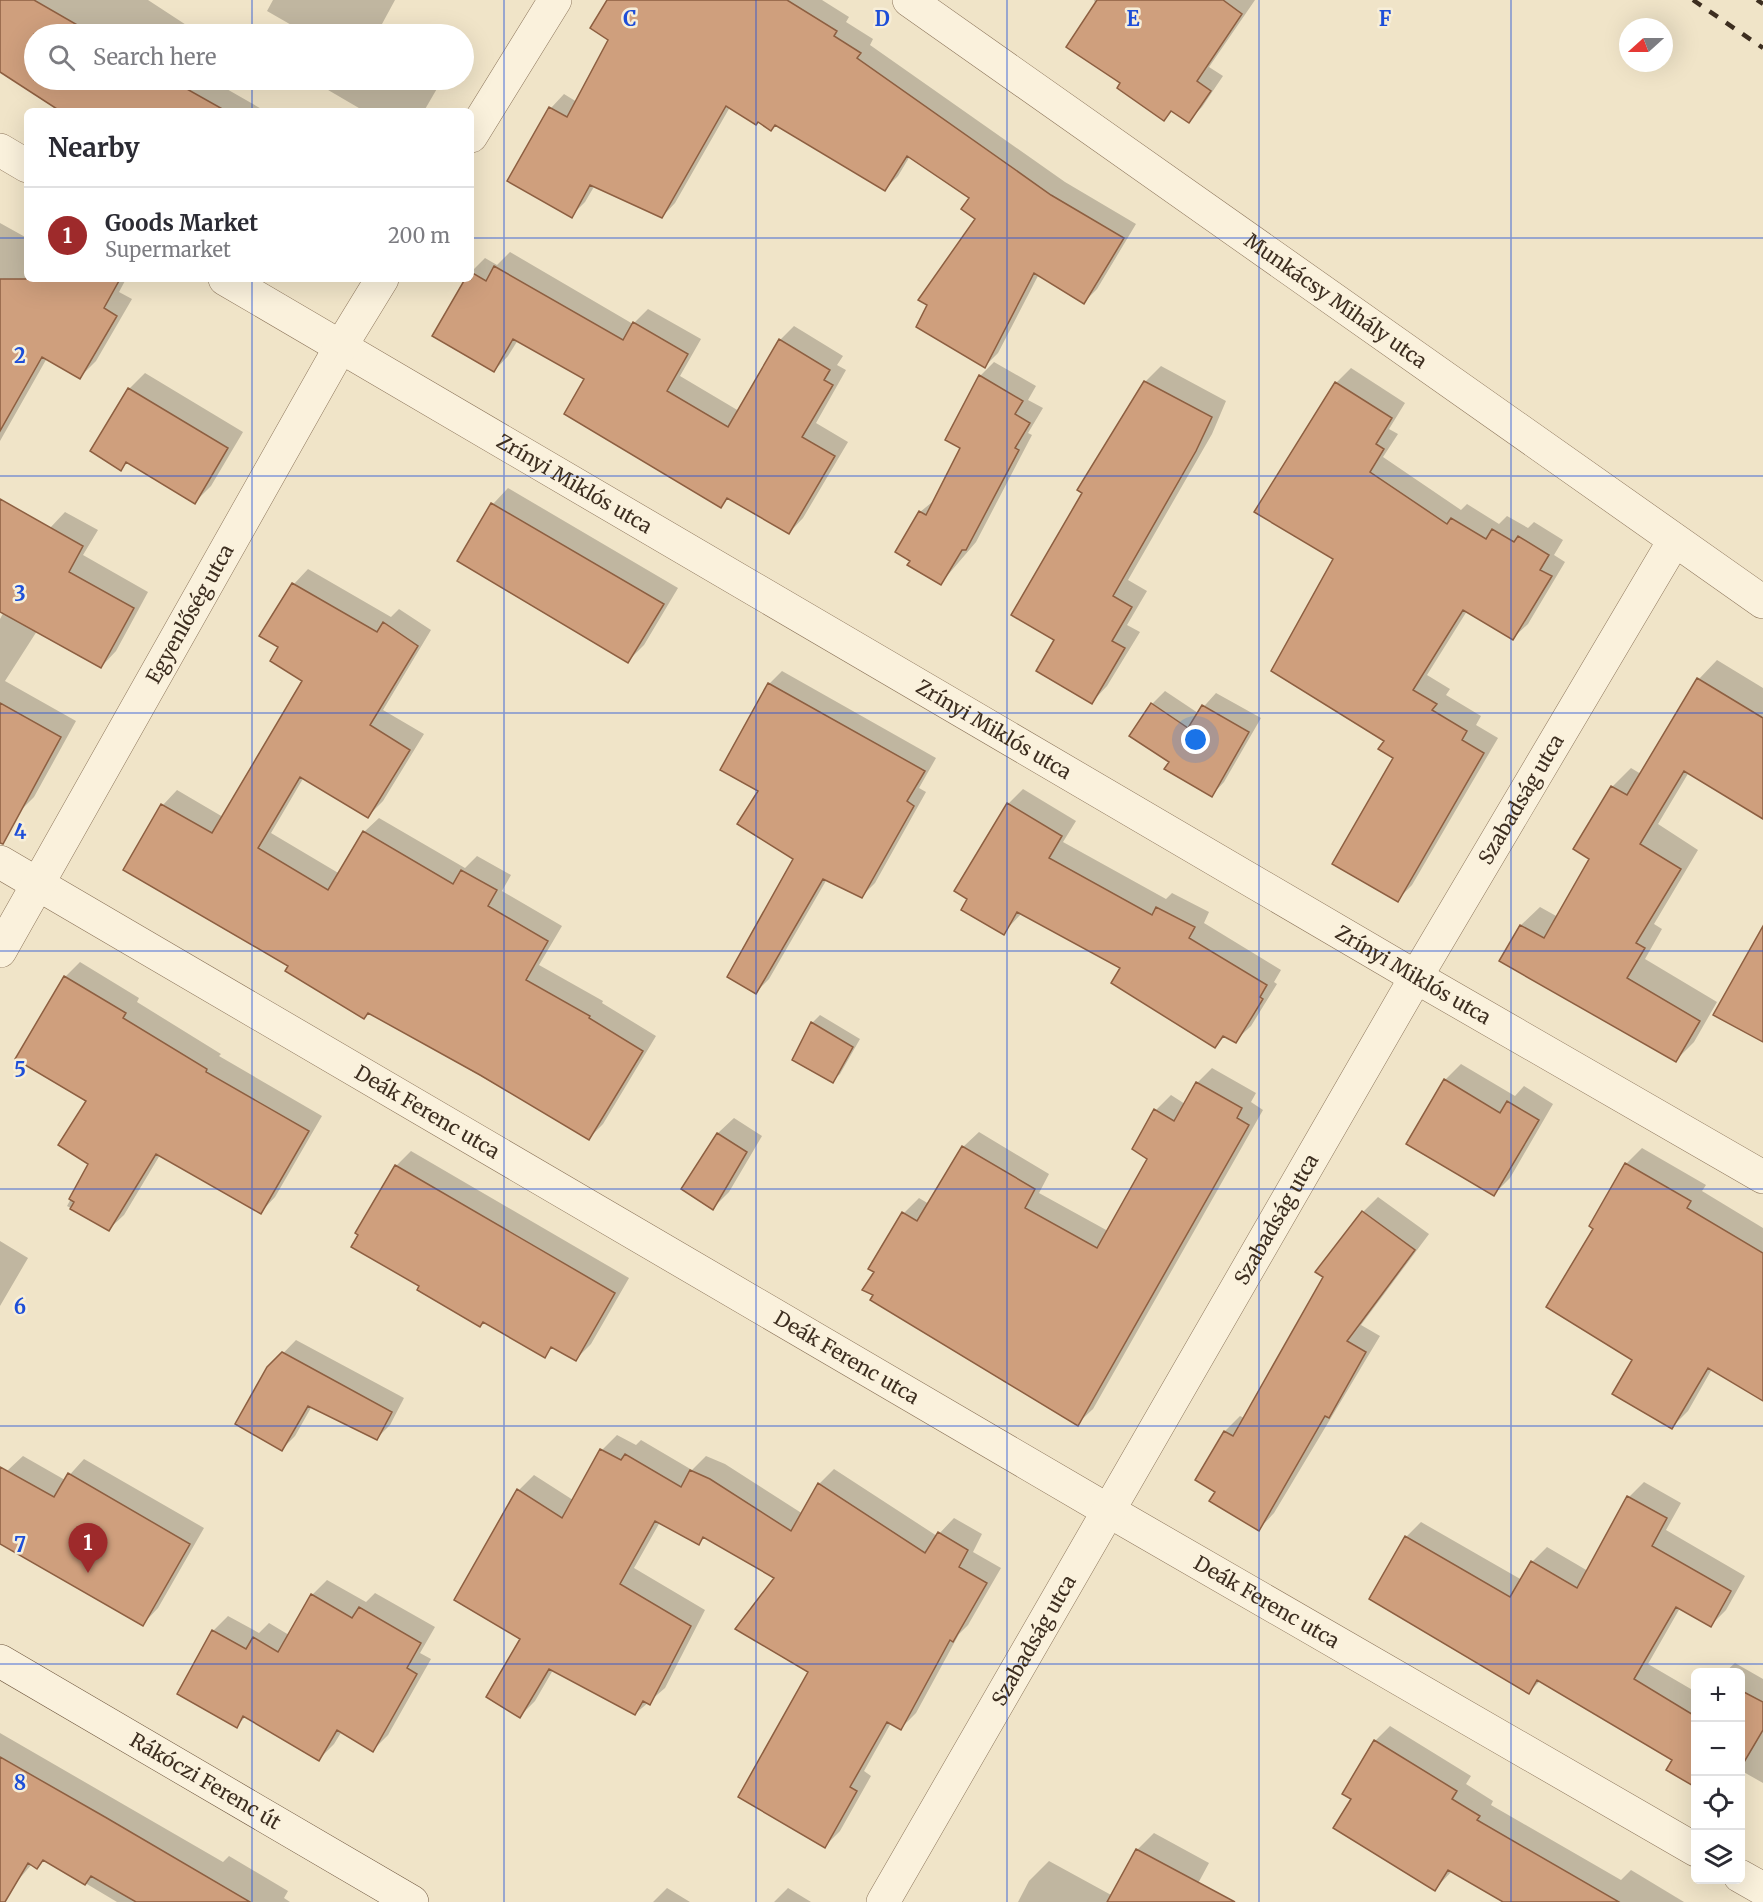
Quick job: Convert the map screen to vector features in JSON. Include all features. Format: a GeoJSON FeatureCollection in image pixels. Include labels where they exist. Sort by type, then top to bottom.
{"type":"FeatureCollection","features":[{"type":"Feature","properties":{"kind":"street"},"geometry":{"type":"LineString","coordinates":[[474,131],[555,0]]}},
{"type":"Feature","properties":{"kind":"street","name":"Munkácsy Mihály utca"},"geometry":{"type":"LineString","coordinates":[[909,0],[1763,603]]}},
{"type":"Feature","properties":{"kind":"street"},"geometry":{"type":"LineString","coordinates":[[0,150],[24,164]]}},
{"type":"Feature","properties":{"kind":"street","name":"Zrínyi Miklós utca"},"geometry":{"type":"LineString","coordinates":[[230,282],[1416,977],[1763,1177]]}},
{"type":"Feature","properties":{"kind":"street","name":"Egyenlőség utca"},"geometry":{"type":"LineString","coordinates":[[0,951],[341,346],[380,282]]}},
{"type":"Feature","properties":{"kind":"street","name":"Szabadság utca"},"geometry":{"type":"LineString","coordinates":[[883,1902],[1416,977],[1674,541]]}},
{"type":"Feature","properties":{"kind":"street","name":"Deák Ferenc utca"},"geometry":{"type":"LineString","coordinates":[[0,862],[1109,1511],[1691,1848]]}},
{"type":"Feature","properties":{"kind":"street","name":"Rákóczi Ferenc út"},"geometry":{"type":"LineString","coordinates":[[0,1661],[412,1902]]}},
{"type":"Feature","properties":{"kind":"street"},"geometry":{"type":"LineString","coordinates":[[1745,1879],[1763,1889]]}},
{"type":"Feature","properties":{"kind":"building"},"geometry":{"type":"Polygon","coordinates":[[[0,0],[34,0],[76,24],[24,24],[24,88],[0,72],[0,0]]]}},
{"type":"Feature","properties":{"kind":"building"},"geometry":{"type":"Polygon","coordinates":[[[607,0],[787,0],[837,31],[834,36],[861,53],[857,58],[1051,195],[1124,238],[1084,304],[1034,273],[985,368],[916,327],[927,305],[918,300],[975,219],[961,209],[969,198],[907,156],[885,191],[775,125],[771,131],[758,122],[756,125],[726,106],[662,218],[590,185],[572,218],[507,181],[549,107],[567,117],[608,40],[590,28],[607,0]]]}},
{"type":"Feature","properties":{"kind":"building"},"geometry":{"type":"Polygon","coordinates":[[[1097,0],[1223,0],[1242,14],[1197,81],[1211,91],[1189,123],[1171,111],[1164,121],[1117,88],[1120,83],[1066,47],[1097,0]]]}},
{"type":"Feature","properties":{"kind":"building"},"geometry":{"type":"Polygon","coordinates":[[[28,90],[189,90],[221,108],[55,108],[28,90]]]}},
{"type":"Feature","properties":{"kind":"building"},"geometry":{"type":"Polygon","coordinates":[[[494,266],[623,340],[633,322],[688,354],[667,391],[728,427],[779,339],[830,370],[824,380],[833,385],[802,437],[835,456],[789,534],[727,498],[721,508],[564,414],[584,379],[513,339],[494,372],[432,336],[463,282],[474,282],[474,274],[486,281],[494,266]]]}},
{"type":"Feature","properties":{"kind":"building"},"geometry":{"type":"Polygon","coordinates":[[[0,279],[24,279],[24,282],[118,282],[104,308],[117,316],[80,379],[42,357],[0,431],[0,279]]]}},
{"type":"Feature","properties":{"kind":"building"},"geometry":{"type":"Polygon","coordinates":[[[979,375],[1023,401],[1015,414],[1030,423],[1015,448],[1019,450],[966,550],[962,550],[941,585],[907,565],[910,561],[895,552],[919,511],[926,515],[960,448],[945,440],[979,375]]]}},
{"type":"Feature","properties":{"kind":"building"},"geometry":{"type":"Polygon","coordinates":[[[1144,381],[1212,417],[1196,451],[1113,596],[1132,607],[1112,641],[1125,648],[1092,704],[1036,671],[1054,640],[1011,615],[1082,493],[1077,490],[1144,381]]]}},
{"type":"Feature","properties":{"kind":"building"},"geometry":{"type":"Polygon","coordinates":[[[1335,382],[1392,418],[1376,444],[1384,449],[1370,472],[1447,524],[1451,518],[1486,539],[1492,529],[1514,542],[1518,536],[1549,555],[1540,570],[1552,576],[1513,640],[1463,610],[1413,690],[1437,704],[1432,710],[1467,731],[1462,740],[1484,753],[1398,902],[1332,864],[1393,758],[1378,749],[1384,741],[1271,671],[1333,559],[1254,512],[1335,382]]]}},
{"type":"Feature","properties":{"kind":"building"},"geometry":{"type":"Polygon","coordinates":[[[128,388],[228,448],[195,504],[126,462],[121,471],[90,451],[128,388]]]}},
{"type":"Feature","properties":{"kind":"building"},"geometry":{"type":"Polygon","coordinates":[[[0,499],[83,546],[69,572],[134,608],[101,668],[0,612],[0,499]]]}},
{"type":"Feature","properties":{"kind":"building"},"geometry":{"type":"Polygon","coordinates":[[[491,503],[664,604],[628,663],[457,561],[491,503]]]}},
{"type":"Feature","properties":{"kind":"building"},"geometry":{"type":"Polygon","coordinates":[[[292,583],[377,632],[383,622],[418,646],[370,725],[410,750],[368,818],[300,777],[258,848],[328,890],[363,831],[453,884],[461,870],[497,890],[488,906],[548,941],[526,980],[590,1016],[589,1018],[643,1051],[589,1140],[480,1075],[368,1013],[364,1019],[285,971],[288,966],[123,870],[161,804],[212,833],[302,681],[270,661],[278,647],[259,636],[292,583]]]}},
{"type":"Feature","properties":{"kind":"building"},"geometry":{"type":"Polygon","coordinates":[[[1697,678],[1763,718],[1763,819],[1684,771],[1640,844],[1681,869],[1636,943],[1645,948],[1627,978],[1700,1021],[1676,1062],[1499,961],[1520,925],[1544,938],[1589,859],[1573,849],[1611,786],[1627,795],[1697,678]]]}},
{"type":"Feature","properties":{"kind":"building"},"geometry":{"type":"Polygon","coordinates":[[[768,683],[925,771],[907,801],[914,806],[862,898],[823,879],[756,994],[727,977],[793,859],[737,824],[758,791],[720,770],[768,683]]]}},
{"type":"Feature","properties":{"kind":"building"},"geometry":{"type":"Polygon","coordinates":[[[0,703],[61,737],[3,844],[0,843],[0,703]]]}},
{"type":"Feature","properties":{"kind":"building"},"geometry":{"type":"Polygon","coordinates":[[[1151,703],[1188,728],[1202,705],[1249,732],[1212,797],[1164,769],[1169,762],[1129,736],[1151,703]]]}},
{"type":"Feature","properties":{"kind":"building"},"geometry":{"type":"Polygon","coordinates":[[[1007,803],[1062,836],[1049,858],[1152,915],[1156,907],[1195,927],[1189,938],[1267,985],[1260,997],[1263,999],[1236,1043],[1223,1036],[1215,1048],[1111,983],[1120,968],[1017,912],[1004,935],[961,910],[967,899],[954,891],[1007,803]]]}},
{"type":"Feature","properties":{"kind":"building"},"geometry":{"type":"Polygon","coordinates":[[[1763,926],[1763,1042],[1713,1015],[1763,926]]]}},
{"type":"Feature","properties":{"kind":"building"},"geometry":{"type":"Polygon","coordinates":[[[64,976],[126,1013],[123,1018],[207,1069],[206,1072],[309,1131],[261,1214],[156,1154],[109,1231],[70,1209],[74,1202],[69,1199],[88,1164],[58,1145],[86,1101],[15,1059],[64,976]]]}},
{"type":"Feature","properties":{"kind":"building"},"geometry":{"type":"Polygon","coordinates":[[[811,1022],[853,1047],[833,1083],[792,1060],[811,1022]]]}},
{"type":"Feature","properties":{"kind":"building"},"geometry":{"type":"Polygon","coordinates":[[[1444,1079],[1500,1113],[1507,1101],[1539,1120],[1494,1196],[1406,1144],[1444,1079]]]}},
{"type":"Feature","properties":{"kind":"building"},"geometry":{"type":"Polygon","coordinates":[[[1196,1082],[1242,1108],[1237,1118],[1249,1125],[1078,1426],[870,1300],[873,1295],[862,1290],[874,1272],[868,1269],[902,1212],[917,1221],[962,1146],[1035,1189],[1025,1208],[1097,1248],[1147,1159],[1132,1149],[1154,1109],[1174,1121],[1196,1082]]]}},
{"type":"Feature","properties":{"kind":"building"},"geometry":{"type":"Polygon","coordinates":[[[717,1133],[747,1152],[713,1210],[681,1189],[717,1133]]]}},
{"type":"Feature","properties":{"kind":"building"},"geometry":{"type":"Polygon","coordinates":[[[1625,1163],[1691,1201],[1687,1208],[1763,1253],[1763,1401],[1708,1368],[1672,1429],[1612,1394],[1632,1360],[1546,1307],[1593,1229],[1589,1226],[1625,1163]]]}},
{"type":"Feature","properties":{"kind":"building"},"geometry":{"type":"Polygon","coordinates":[[[395,1165],[615,1293],[576,1361],[551,1347],[545,1358],[483,1322],[480,1327],[417,1290],[419,1286],[351,1247],[358,1235],[355,1233],[395,1165]]]}},
{"type":"Feature","properties":{"kind":"building"},"geometry":{"type":"Polygon","coordinates":[[[1362,1211],[1415,1250],[1347,1341],[1366,1352],[1329,1418],[1325,1416],[1259,1531],[1209,1501],[1215,1492],[1195,1480],[1224,1431],[1233,1436],[1323,1277],[1315,1272],[1362,1211]]]}},
{"type":"Feature","properties":{"kind":"building"},"geometry":{"type":"Polygon","coordinates":[[[282,1352],[392,1412],[377,1440],[308,1406],[282,1451],[235,1424],[267,1367],[282,1352]]]}},
{"type":"Feature","properties":{"kind":"building"},"geometry":{"type":"Polygon","coordinates":[[[600,1449],[621,1460],[625,1454],[681,1487],[690,1470],[710,1479],[791,1531],[818,1483],[925,1553],[938,1532],[968,1550],[959,1567],[987,1583],[953,1642],[950,1640],[901,1730],[887,1722],[850,1787],[857,1791],[825,1848],[738,1797],[808,1672],[735,1629],[774,1578],[703,1537],[699,1545],[655,1521],[620,1584],[691,1626],[650,1705],[643,1701],[635,1715],[549,1669],[520,1718],[486,1697],[520,1639],[454,1600],[517,1489],[562,1518],[600,1449]]]}},
{"type":"Feature","properties":{"kind":"building"},"geometry":{"type":"Polygon","coordinates":[[[0,1467],[54,1497],[68,1473],[190,1544],[143,1626],[0,1544],[0,1467]]]}},
{"type":"Feature","properties":{"kind":"building"},"geometry":{"type":"Polygon","coordinates":[[[1627,1496],[1667,1518],[1652,1546],[1731,1591],[1711,1627],[1676,1607],[1634,1679],[1691,1714],[1691,1785],[1666,1770],[1672,1760],[1537,1680],[1529,1694],[1369,1599],[1405,1536],[1510,1597],[1531,1561],[1577,1588],[1627,1496]]]}},
{"type":"Feature","properties":{"kind":"building"},"geometry":{"type":"Polygon","coordinates":[[[311,1594],[352,1618],[359,1607],[421,1643],[407,1668],[417,1674],[373,1752],[337,1730],[319,1761],[243,1716],[237,1728],[177,1694],[212,1630],[246,1649],[253,1637],[278,1652],[311,1594]]]}},
{"type":"Feature","properties":{"kind":"building"},"geometry":{"type":"Polygon","coordinates":[[[1745,1693],[1763,1702],[1763,1730],[1745,1761],[1745,1693]]]}},
{"type":"Feature","properties":{"kind":"building"},"geometry":{"type":"Polygon","coordinates":[[[1374,1740],[1457,1791],[1452,1799],[1480,1816],[1477,1820],[1619,1902],[1503,1902],[1448,1870],[1435,1891],[1333,1828],[1351,1799],[1342,1794],[1374,1740]]]}},
{"type":"Feature","properties":{"kind":"building"},"geometry":{"type":"Polygon","coordinates":[[[0,1757],[250,1902],[136,1902],[91,1876],[85,1885],[43,1860],[37,1869],[28,1863],[5,1902],[0,1902],[0,1757]]]}},
{"type":"Feature","properties":{"kind":"building"},"geometry":{"type":"Polygon","coordinates":[[[1136,1849],[1235,1902],[1107,1902],[1136,1849]]]}},
{"type":"Feature","properties":{"kind":"railway"},"geometry":{"type":"LineString","coordinates":[[1693,0],[1763,48]]}},
{"type":"Feature","properties":{"kind":"railway"},"geometry":{"type":"LineString","coordinates":[[1757,0],[1763,4]]}},
{"type":"Feature","properties":{"kind":"place","name":"Goods Market"},"geometry":{"type":"Point","coordinates":[88,1573]}}]}
